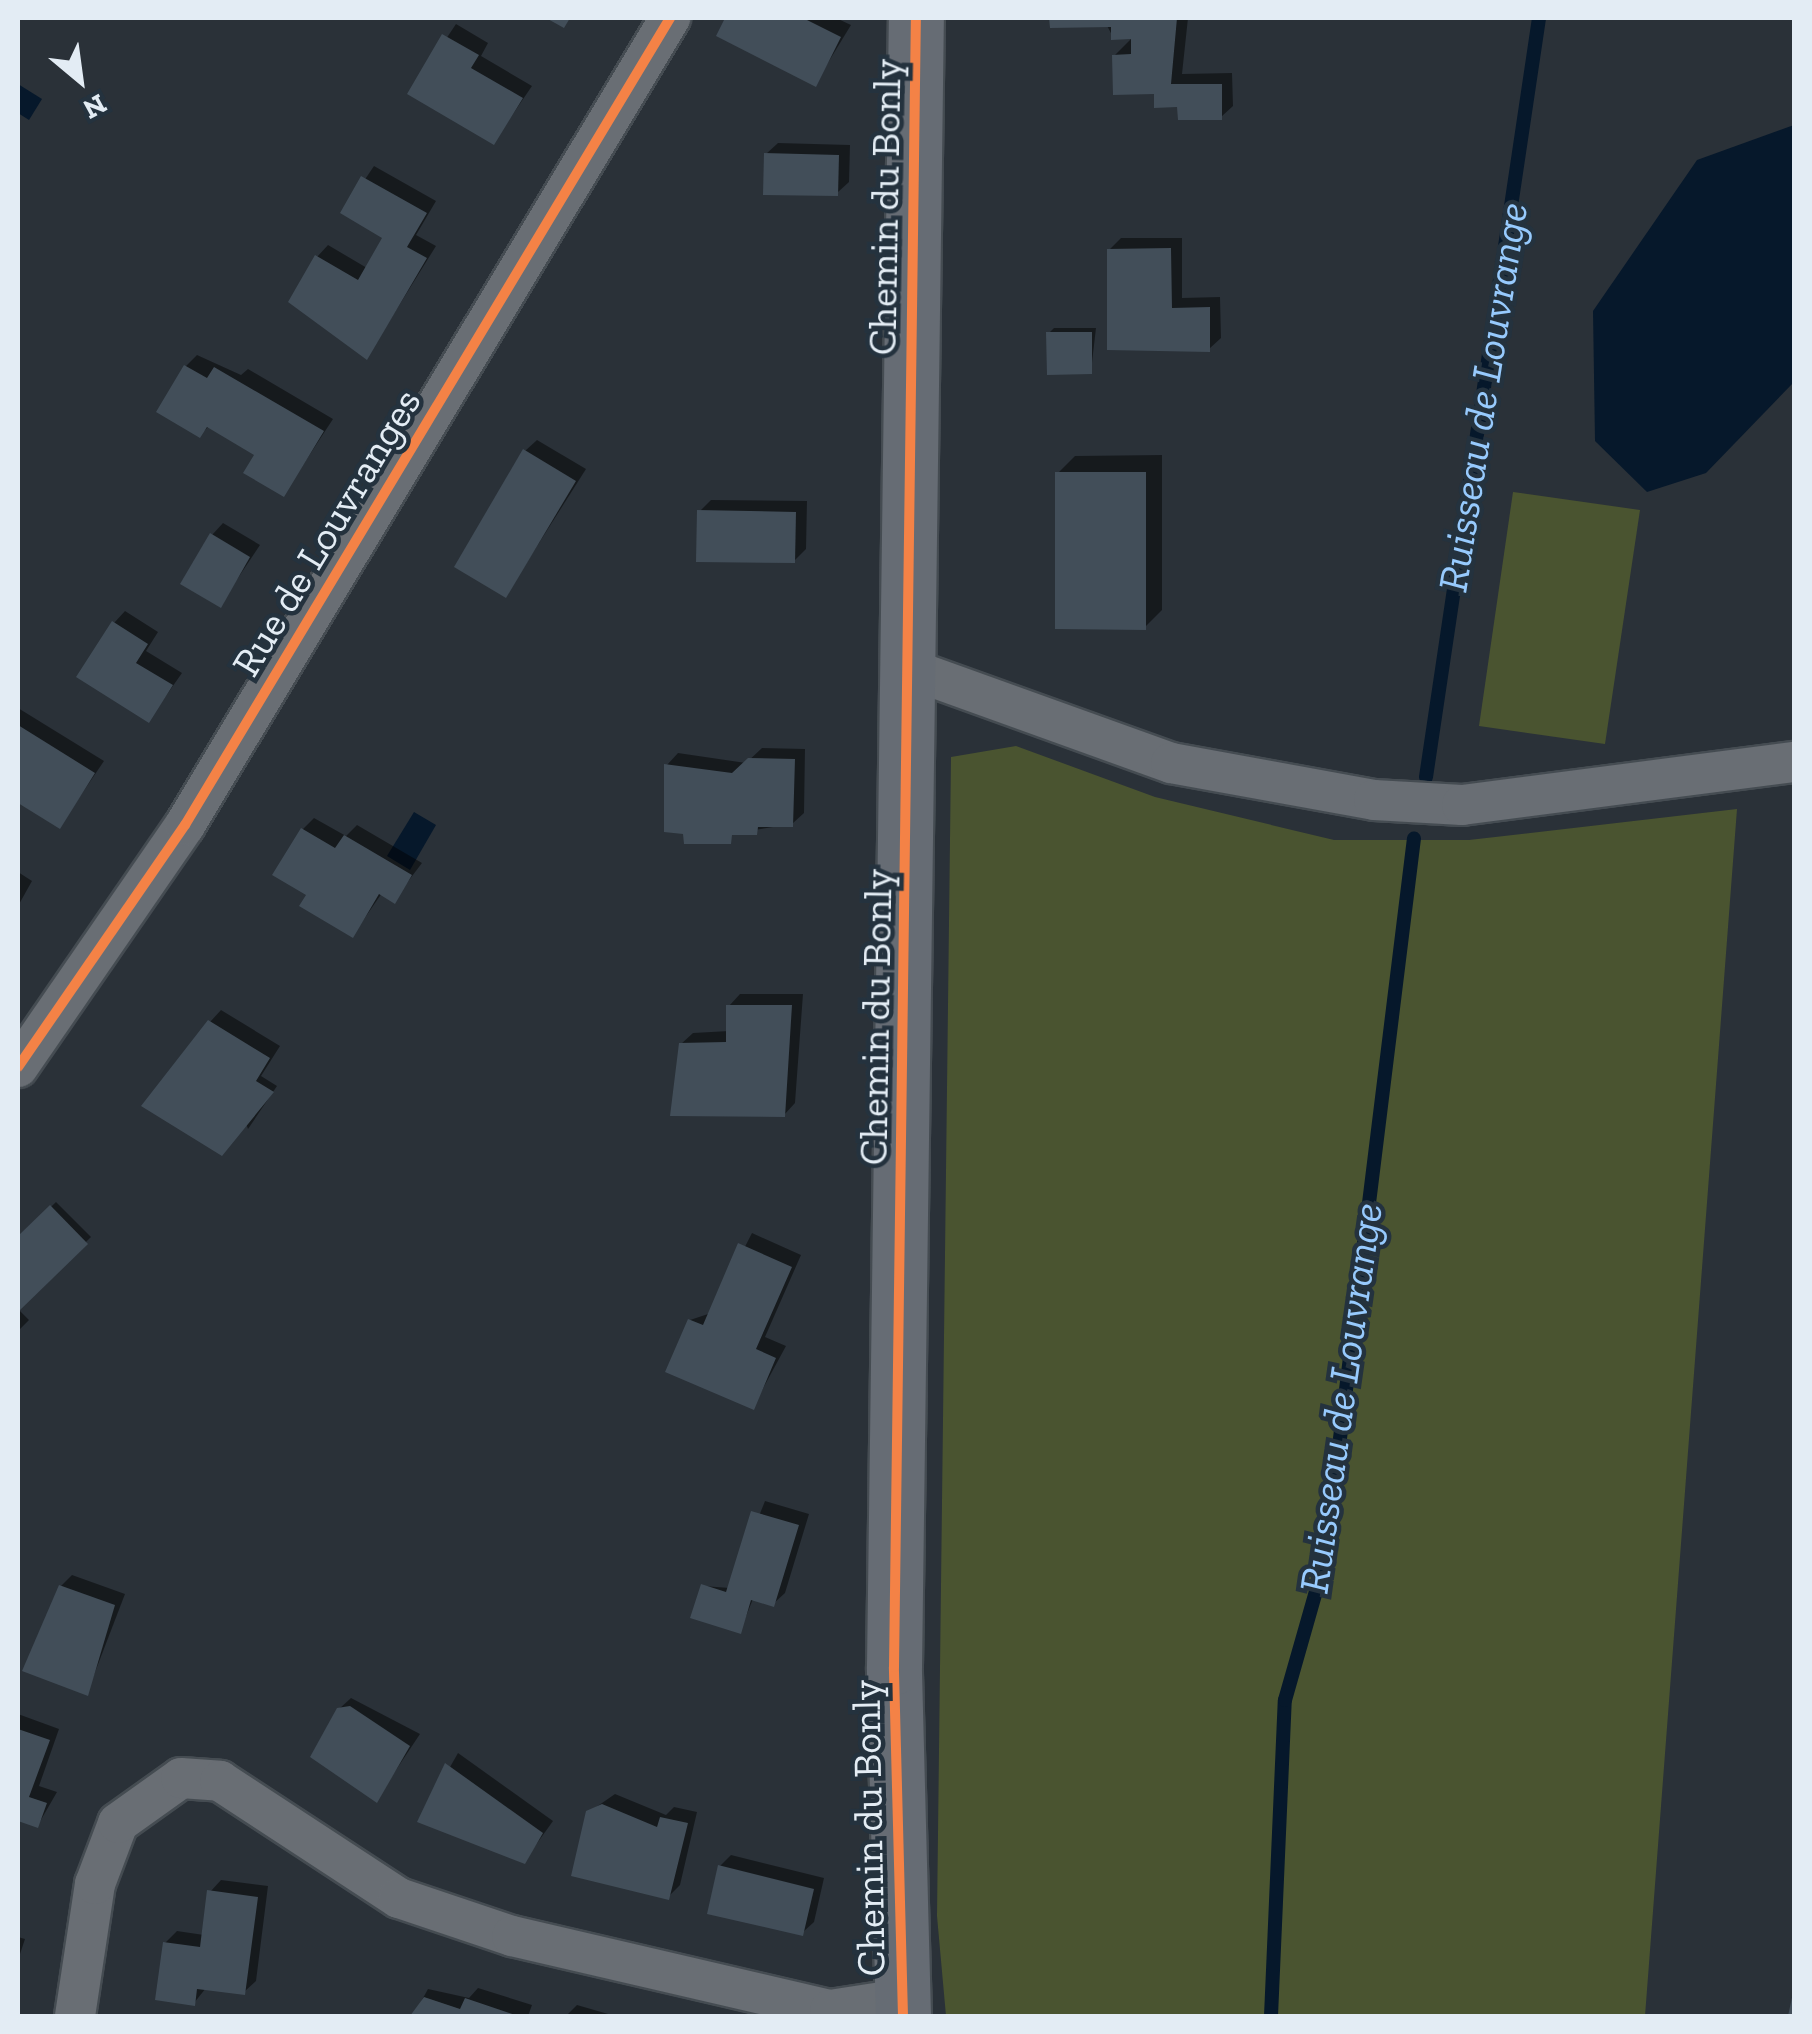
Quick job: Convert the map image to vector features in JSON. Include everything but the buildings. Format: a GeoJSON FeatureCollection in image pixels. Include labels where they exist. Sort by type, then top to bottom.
{"type":"FeatureCollection","features":[{"type":"Feature","properties":{"kind":"street","name":"Rue de Louvranges"},"geometry":{"type":"LineString","coordinates":[[18,1067],[185,825],[670,18]]}},
{"type":"Feature","properties":{"kind":"street","name":"Chemin du Bonly"},"geometry":{"type":"LineString","coordinates":[[902,2008],[894,1666],[916,18]]}},
{"type":"Feature","properties":{"kind":"street"},"geometry":{"type":"LineString","coordinates":[[910,669],[1170,763],[1374,800],[1462,805],[1794,762]]}},
{"type":"Feature","properties":{"kind":"street"},"geometry":{"type":"LineString","coordinates":[[75,2016],[95,1884],[118,1824],[181,1778],[220,1781],[399,1898],[512,1936],[830,2010],[902,2008]]}},
{"type":"Feature","properties":{"kind":"green space"},"geometry":{"type":"Polygon","coordinates":[[[1513,492],[1640,510],[1605,744],[1479,726],[1513,492]]]}},
{"type":"Feature","properties":{"kind":"green space"},"geometry":{"type":"Polygon","coordinates":[[[1016,746],[1155,797],[1334,840],[1469,840],[1737,809],[1645,2016],[946,2016],[937,1916],[951,757],[1016,746]]]}},
{"type":"Feature","properties":{"kind":"water"},"geometry":{"type":"Polygon","coordinates":[[[18,84],[42,99],[29,120],[18,113],[18,84]]]}},
{"type":"Feature","properties":{"kind":"water"},"geometry":{"type":"Polygon","coordinates":[[[1794,125],[1794,382],[1706,473],[1647,492],[1595,441],[1593,311],[1697,160],[1794,125]]]}},
{"type":"Feature","properties":{"kind":"water"},"geometry":{"type":"Polygon","coordinates":[[[414,812],[436,825],[410,870],[387,856],[414,812]]]}},
{"type":"Feature","properties":{"kind":"waterway","name":"Ruisseau de Louvrange"},"geometry":{"type":"LineString","coordinates":[[1426,777],[1539,18]]}},
{"type":"Feature","properties":{"kind":"waterway","name":"Ruisseau de Louvrange"},"geometry":{"type":"LineString","coordinates":[[1271,2016],[1285,1700],[1325,1560],[1414,838]]}},
{"type":"Feature","properties":{"kind":"cycle path"},"geometry":{"type":"LineString","coordinates":[[18,1067],[185,825],[670,18]]}},
{"type":"Feature","properties":{"kind":"cycle path"},"geometry":{"type":"LineString","coordinates":[[903,2016],[894,1667],[916,18]]}}]}
